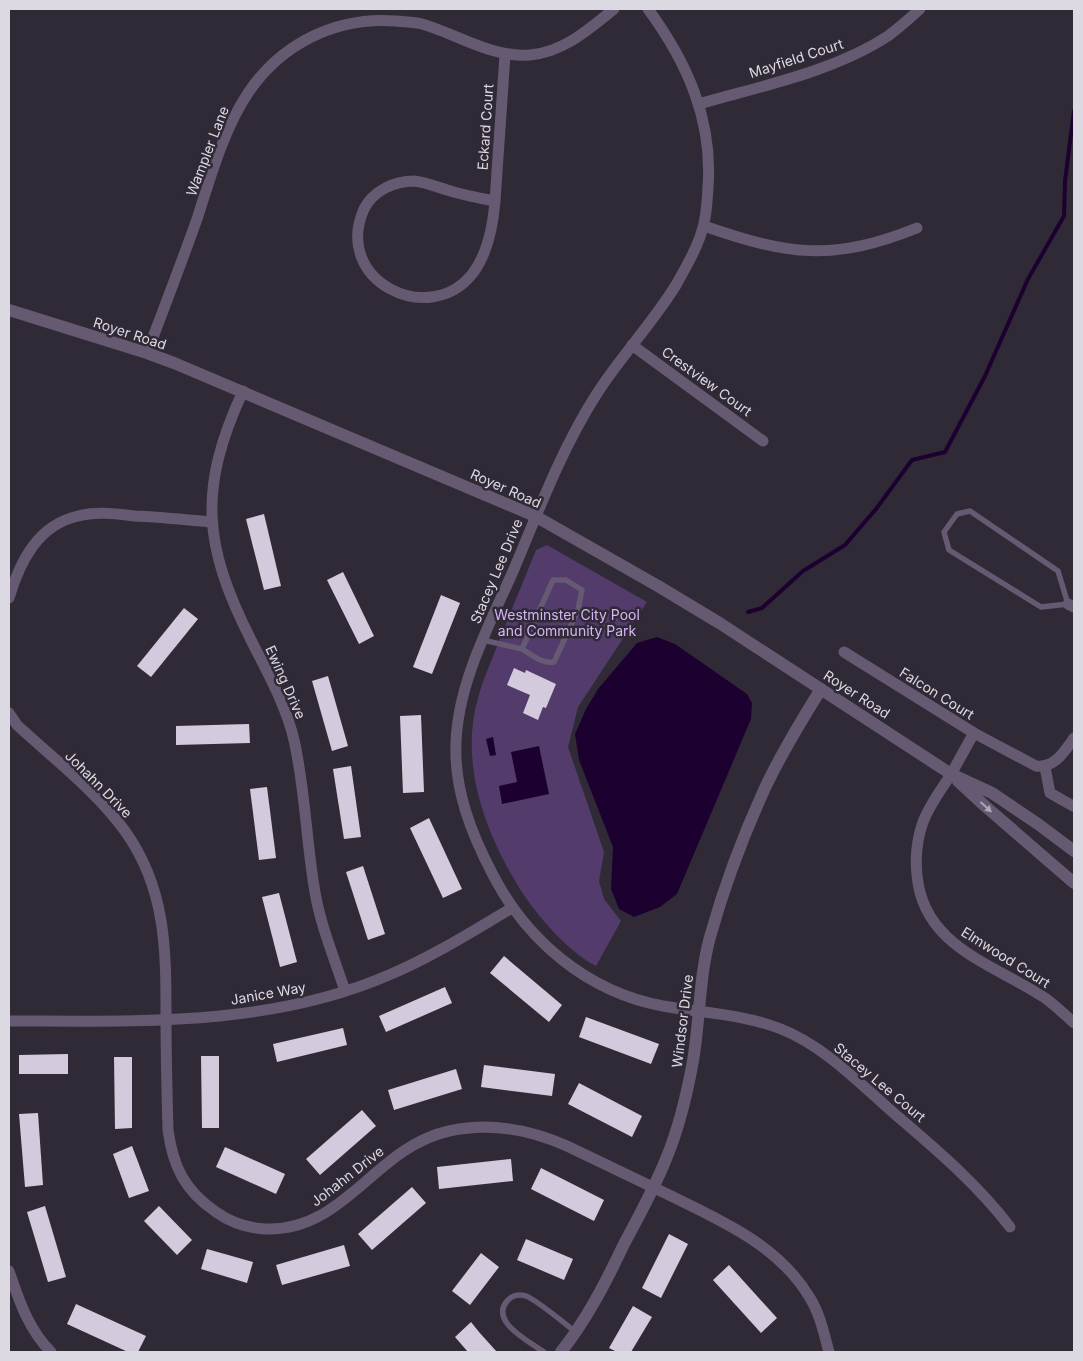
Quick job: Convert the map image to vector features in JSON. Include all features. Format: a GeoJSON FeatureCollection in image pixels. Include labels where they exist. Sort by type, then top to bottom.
{"type":"FeatureCollection","features":[{"type":"Feature","properties":{"kind":"street","name":"Wampler Lane"},"geometry":{"type":"LineString","coordinates":[[147,353],[234,117],[249,92],[266,70],[293,47],[329,28],[379,19],[421,24],[505,54],[529,55],[558,49],[614,9]]}},
{"type":"Feature","properties":{"kind":"street","name":"Stacey Lee Drive"},"geometry":{"type":"LineString","coordinates":[[648,9],[676,50],[691,80],[699,104],[706,137],[709,178],[704,226],[676,284],[605,380],[572,435],[535,516],[483,640],[467,684],[460,712],[456,742],[456,767],[468,822],[494,877],[512,908],[535,936],[559,959],[590,978],[627,996],[651,1003],[700,1012]]}},
{"type":"Feature","properties":{"kind":"street","name":"Mayfield Court"},"geometry":{"type":"LineString","coordinates":[[699,104],[817,69],[846,58],[888,36],[920,9]]}},
{"type":"Feature","properties":{"kind":"street","name":"Eckard Court"},"geometry":{"type":"LineString","coordinates":[[495,201],[471,197],[415,181],[396,184],[381,190],[369,200],[362,215],[358,230],[357,247],[360,257],[368,270],[383,285],[413,297],[431,298],[448,293],[462,284],[473,272],[488,241],[495,201],[505,54]]}},
{"type":"Feature","properties":{"kind":"street"},"geometry":{"type":"LineString","coordinates":[[704,226],[747,241],[783,249],[824,252],[845,250],[879,242],[917,228]]}},
{"type":"Feature","properties":{"kind":"street","name":"Royer Road"},"geometry":{"type":"LineString","coordinates":[[9,310],[147,353],[535,516],[666,591],[783,663],[951,774],[992,793],[1074,851]]}},
{"type":"Feature","properties":{"kind":"street","name":"Crestview Court"},"geometry":{"type":"LineString","coordinates":[[632,345],[763,441]]}},
{"type":"Feature","properties":{"kind":"street","name":"Ewing Drive"},"geometry":{"type":"LineString","coordinates":[[242,392],[222,440],[216,464],[211,522],[218,561],[231,597],[277,693],[294,738],[314,887],[322,922],[345,991]]}},
{"type":"Feature","properties":{"kind":"street"},"geometry":{"type":"LineString","coordinates":[[9,598],[21,563],[33,545],[46,531],[59,522],[79,516],[102,513],[211,522]]}},
{"type":"Feature","properties":{"kind":"street","name":"Falcon Court"},"geometry":{"type":"LineString","coordinates":[[844,652],[974,733],[951,774]]}},
{"type":"Feature","properties":{"kind":"street","name":"Windsor Drive"},"geometry":{"type":"LineString","coordinates":[[566,1351],[599,1294],[666,1160],[681,1118],[693,1061],[703,975],[710,939],[721,901],[765,787],[821,689]]}},
{"type":"Feature","properties":{"kind":"street","name":"Johahn Drive"},"geometry":{"type":"LineString","coordinates":[[9,713],[17,725],[98,800],[120,825],[135,848],[156,897],[163,926],[167,963],[166,1020],[170,1149],[178,1170],[189,1188],[204,1204],[220,1215],[239,1224],[256,1228],[294,1227],[322,1216],[383,1166],[422,1141],[448,1131],[477,1127],[503,1127],[526,1131],[546,1136],[713,1217],[745,1234],[767,1249],[784,1264],[810,1298],[817,1314],[828,1352]]}},
{"type":"Feature","properties":{"kind":"street"},"geometry":{"type":"LineString","coordinates":[[974,733],[1030,764],[1045,767],[1054,763],[1074,738]]}},
{"type":"Feature","properties":{"kind":"street"},"geometry":{"type":"LineString","coordinates":[[1045,767],[1050,793],[1074,805]]}},
{"type":"Feature","properties":{"kind":"street","name":"Royer Road"},"geometry":{"type":"LineString","coordinates":[[951,774],[985,806],[1074,882]]}},
{"type":"Feature","properties":{"kind":"street","name":"Elmwood Court"},"geometry":{"type":"LineString","coordinates":[[951,774],[934,801],[918,838],[916,868],[922,904],[932,921],[950,940],[973,957],[1045,998],[1074,1023]]}},
{"type":"Feature","properties":{"kind":"street","name":"Janice Way"},"geometry":{"type":"LineString","coordinates":[[9,1022],[166,1020],[232,1015],[290,1006],[345,991],[388,976],[438,952],[512,908]]}},
{"type":"Feature","properties":{"kind":"street","name":"Stacey Lee Court"},"geometry":{"type":"LineString","coordinates":[[700,1012],[761,1022],[803,1039],[830,1057],[946,1157],[992,1204],[1010,1227]]}},
{"type":"Feature","properties":{"kind":"street"},"geometry":{"type":"LineString","coordinates":[[9,1270],[28,1323],[39,1340],[51,1352]]}},
{"type":"Feature","properties":{"kind":"lane"},"geometry":{"type":"LineString","coordinates":[[970,511],[1058,571],[1071,606],[1041,607],[948,550],[944,532],[958,514],[970,511]]}},
{"type":"Feature","properties":{"kind":"lane"},"geometry":{"type":"LineString","coordinates":[[483,640],[522,649],[541,661],[554,662],[578,610],[582,590],[566,580],[553,580],[522,649]]}},
{"type":"Feature","properties":{"kind":"lane"},"geometry":{"type":"LineString","coordinates":[[544,1352],[506,1323],[503,1309],[506,1302],[512,1297],[520,1295],[530,1298],[576,1332]]}},
{"type":"Feature","properties":{"kind":"green space","name":"Westminster City Pool and Community Park"},"geometry":{"type":"Polygon","coordinates":[[[547,545],[647,602],[578,707],[568,747],[604,852],[599,881],[604,899],[621,921],[596,966],[572,950],[550,928],[521,891],[503,859],[484,815],[473,769],[473,721],[480,691],[536,550],[547,545]]]}},
{"type":"Feature","properties":{"kind":"shaded area"},"geometry":{"type":"Polygon","coordinates":[[[657,637],[675,644],[747,694],[752,703],[751,719],[677,894],[660,907],[634,917],[619,909],[611,889],[613,847],[579,760],[575,734],[586,709],[598,689],[637,643],[657,637]]]}},
{"type":"Feature","properties":{"kind":"shaded area"},"geometry":{"type":"Polygon","coordinates":[[[493,737],[496,755],[490,756],[486,739],[493,737]]]}},
{"type":"Feature","properties":{"kind":"shaded area"},"geometry":{"type":"Polygon","coordinates":[[[539,746],[549,794],[502,804],[499,786],[517,782],[511,752],[539,746]]]}},
{"type":"Feature","properties":{"kind":"building"},"geometry":{"type":"Polygon","coordinates":[[[264,514],[281,586],[264,590],[246,519],[264,514]]]}},
{"type":"Feature","properties":{"kind":"building"},"geometry":{"type":"Polygon","coordinates":[[[343,572],[374,636],[359,644],[327,580],[343,572]]]}},
{"type":"Feature","properties":{"kind":"building"},"geometry":{"type":"Polygon","coordinates":[[[441,595],[460,603],[432,674],[413,667],[441,595]]]}},
{"type":"Feature","properties":{"kind":"building"},"geometry":{"type":"Polygon","coordinates":[[[184,608],[198,619],[151,677],[137,666],[184,608]]]}},
{"type":"Feature","properties":{"kind":"building"},"geometry":{"type":"Polygon","coordinates":[[[514,668],[525,673],[526,670],[556,684],[546,708],[543,707],[538,720],[523,713],[530,695],[507,685],[514,668]]]}},
{"type":"Feature","properties":{"kind":"building"},"geometry":{"type":"Polygon","coordinates":[[[328,676],[348,746],[332,751],[312,681],[328,676]]]}},
{"type":"Feature","properties":{"kind":"building"},"geometry":{"type":"Polygon","coordinates":[[[421,715],[424,792],[403,793],[400,716],[421,715]]]}},
{"type":"Feature","properties":{"kind":"building"},"geometry":{"type":"Polygon","coordinates":[[[249,724],[250,743],[176,745],[176,726],[249,724]]]}},
{"type":"Feature","properties":{"kind":"building"},"geometry":{"type":"Polygon","coordinates":[[[351,766],[361,837],[344,839],[333,769],[351,766]]]}},
{"type":"Feature","properties":{"kind":"building"},"geometry":{"type":"Polygon","coordinates":[[[267,787],[276,858],[259,860],[250,789],[267,787]]]}},
{"type":"Feature","properties":{"kind":"building"},"geometry":{"type":"Polygon","coordinates":[[[429,818],[462,889],[443,898],[410,828],[429,818]]]}},
{"type":"Feature","properties":{"kind":"building"},"geometry":{"type":"Polygon","coordinates":[[[363,866],[385,934],[368,940],[346,872],[363,866]]]}},
{"type":"Feature","properties":{"kind":"building"},"geometry":{"type":"Polygon","coordinates":[[[279,893],[297,962],[280,967],[262,897],[279,893]]]}},
{"type":"Feature","properties":{"kind":"building"},"geometry":{"type":"Polygon","coordinates":[[[504,956],[562,1005],[549,1022],[490,973],[504,956]]]}},
{"type":"Feature","properties":{"kind":"building"},"geometry":{"type":"Polygon","coordinates":[[[445,987],[452,1003],[386,1032],[379,1016],[445,987]]]}},
{"type":"Feature","properties":{"kind":"building"},"geometry":{"type":"Polygon","coordinates":[[[586,1017],[659,1044],[651,1064],[579,1037],[586,1017]]]}},
{"type":"Feature","properties":{"kind":"building"},"geometry":{"type":"Polygon","coordinates":[[[343,1028],[347,1045],[277,1062],[273,1044],[343,1028]]]}},
{"type":"Feature","properties":{"kind":"building"},"geometry":{"type":"Polygon","coordinates":[[[68,1054],[68,1074],[19,1074],[19,1055],[68,1054]]]}},
{"type":"Feature","properties":{"kind":"building"},"geometry":{"type":"Polygon","coordinates":[[[201,1056],[219,1056],[219,1128],[202,1128],[201,1056]]]}},
{"type":"Feature","properties":{"kind":"building"},"geometry":{"type":"Polygon","coordinates":[[[114,1057],[132,1057],[132,1128],[115,1129],[114,1057]]]}},
{"type":"Feature","properties":{"kind":"building"},"geometry":{"type":"Polygon","coordinates":[[[484,1065],[555,1074],[552,1096],[481,1087],[484,1065]]]}},
{"type":"Feature","properties":{"kind":"building"},"geometry":{"type":"Polygon","coordinates":[[[456,1069],[462,1089],[394,1110],[388,1090],[456,1069]]]}},
{"type":"Feature","properties":{"kind":"building"},"geometry":{"type":"Polygon","coordinates":[[[579,1083],[642,1116],[632,1137],[568,1104],[579,1083]]]}},
{"type":"Feature","properties":{"kind":"building"},"geometry":{"type":"Polygon","coordinates":[[[362,1110],[376,1126],[320,1175],[306,1159],[362,1110]]]}},
{"type":"Feature","properties":{"kind":"building"},"geometry":{"type":"Polygon","coordinates":[[[38,1113],[43,1185],[25,1187],[19,1114],[38,1113]]]}},
{"type":"Feature","properties":{"kind":"building"},"geometry":{"type":"Polygon","coordinates":[[[132,1146],[149,1191],[129,1198],[113,1154],[132,1146]]]}},
{"type":"Feature","properties":{"kind":"building"},"geometry":{"type":"Polygon","coordinates":[[[225,1147],[285,1174],[276,1194],[216,1167],[225,1147]]]}},
{"type":"Feature","properties":{"kind":"building"},"geometry":{"type":"Polygon","coordinates":[[[511,1159],[513,1181],[439,1189],[437,1167],[511,1159]]]}},
{"type":"Feature","properties":{"kind":"building"},"geometry":{"type":"Polygon","coordinates":[[[541,1168],[604,1200],[594,1221],[531,1189],[541,1168]]]}},
{"type":"Feature","properties":{"kind":"building"},"geometry":{"type":"Polygon","coordinates":[[[412,1187],[426,1203],[372,1250],[358,1234],[412,1187]]]}},
{"type":"Feature","properties":{"kind":"building"},"geometry":{"type":"Polygon","coordinates":[[[45,1206],[66,1277],[48,1282],[27,1212],[45,1206]]]}},
{"type":"Feature","properties":{"kind":"building"},"geometry":{"type":"Polygon","coordinates":[[[159,1206],[192,1240],[177,1255],[144,1221],[159,1206]]]}},
{"type":"Feature","properties":{"kind":"building"},"geometry":{"type":"Polygon","coordinates":[[[669,1234],[688,1244],[661,1298],[642,1288],[669,1234]]]}},
{"type":"Feature","properties":{"kind":"building"},"geometry":{"type":"Polygon","coordinates":[[[526,1239],[573,1259],[564,1280],[517,1260],[526,1239]]]}},
{"type":"Feature","properties":{"kind":"building"},"geometry":{"type":"Polygon","coordinates":[[[344,1245],[350,1266],[282,1285],[276,1265],[344,1245]]]}},
{"type":"Feature","properties":{"kind":"building"},"geometry":{"type":"Polygon","coordinates":[[[207,1249],[253,1262],[247,1283],[201,1269],[207,1249]]]}},
{"type":"Feature","properties":{"kind":"building"},"geometry":{"type":"Polygon","coordinates":[[[481,1253],[499,1267],[470,1305],[452,1291],[481,1253]]]}},
{"type":"Feature","properties":{"kind":"building"},"geometry":{"type":"Polygon","coordinates":[[[729,1265],[777,1318],[761,1333],[713,1280],[729,1265]]]}},
{"type":"Feature","properties":{"kind":"building"},"geometry":{"type":"Polygon","coordinates":[[[76,1304],[146,1336],[138,1352],[128,1352],[67,1324],[76,1304]]]}},
{"type":"Feature","properties":{"kind":"building"},"geometry":{"type":"Polygon","coordinates":[[[633,1306],[652,1317],[631,1352],[617,1352],[609,1348],[633,1306]]]}},
{"type":"Feature","properties":{"kind":"building"},"geometry":{"type":"Polygon","coordinates":[[[471,1322],[497,1352],[468,1352],[455,1337],[471,1322]]]}},
{"type":"Feature","properties":{"kind":"waterway"},"geometry":{"type":"LineString","coordinates":[[748,612],[762,608],[803,571],[845,545],[876,509],[912,460],[945,452],[985,376],[1028,279],[1064,216],[1065,181],[1074,111]]}}]}
